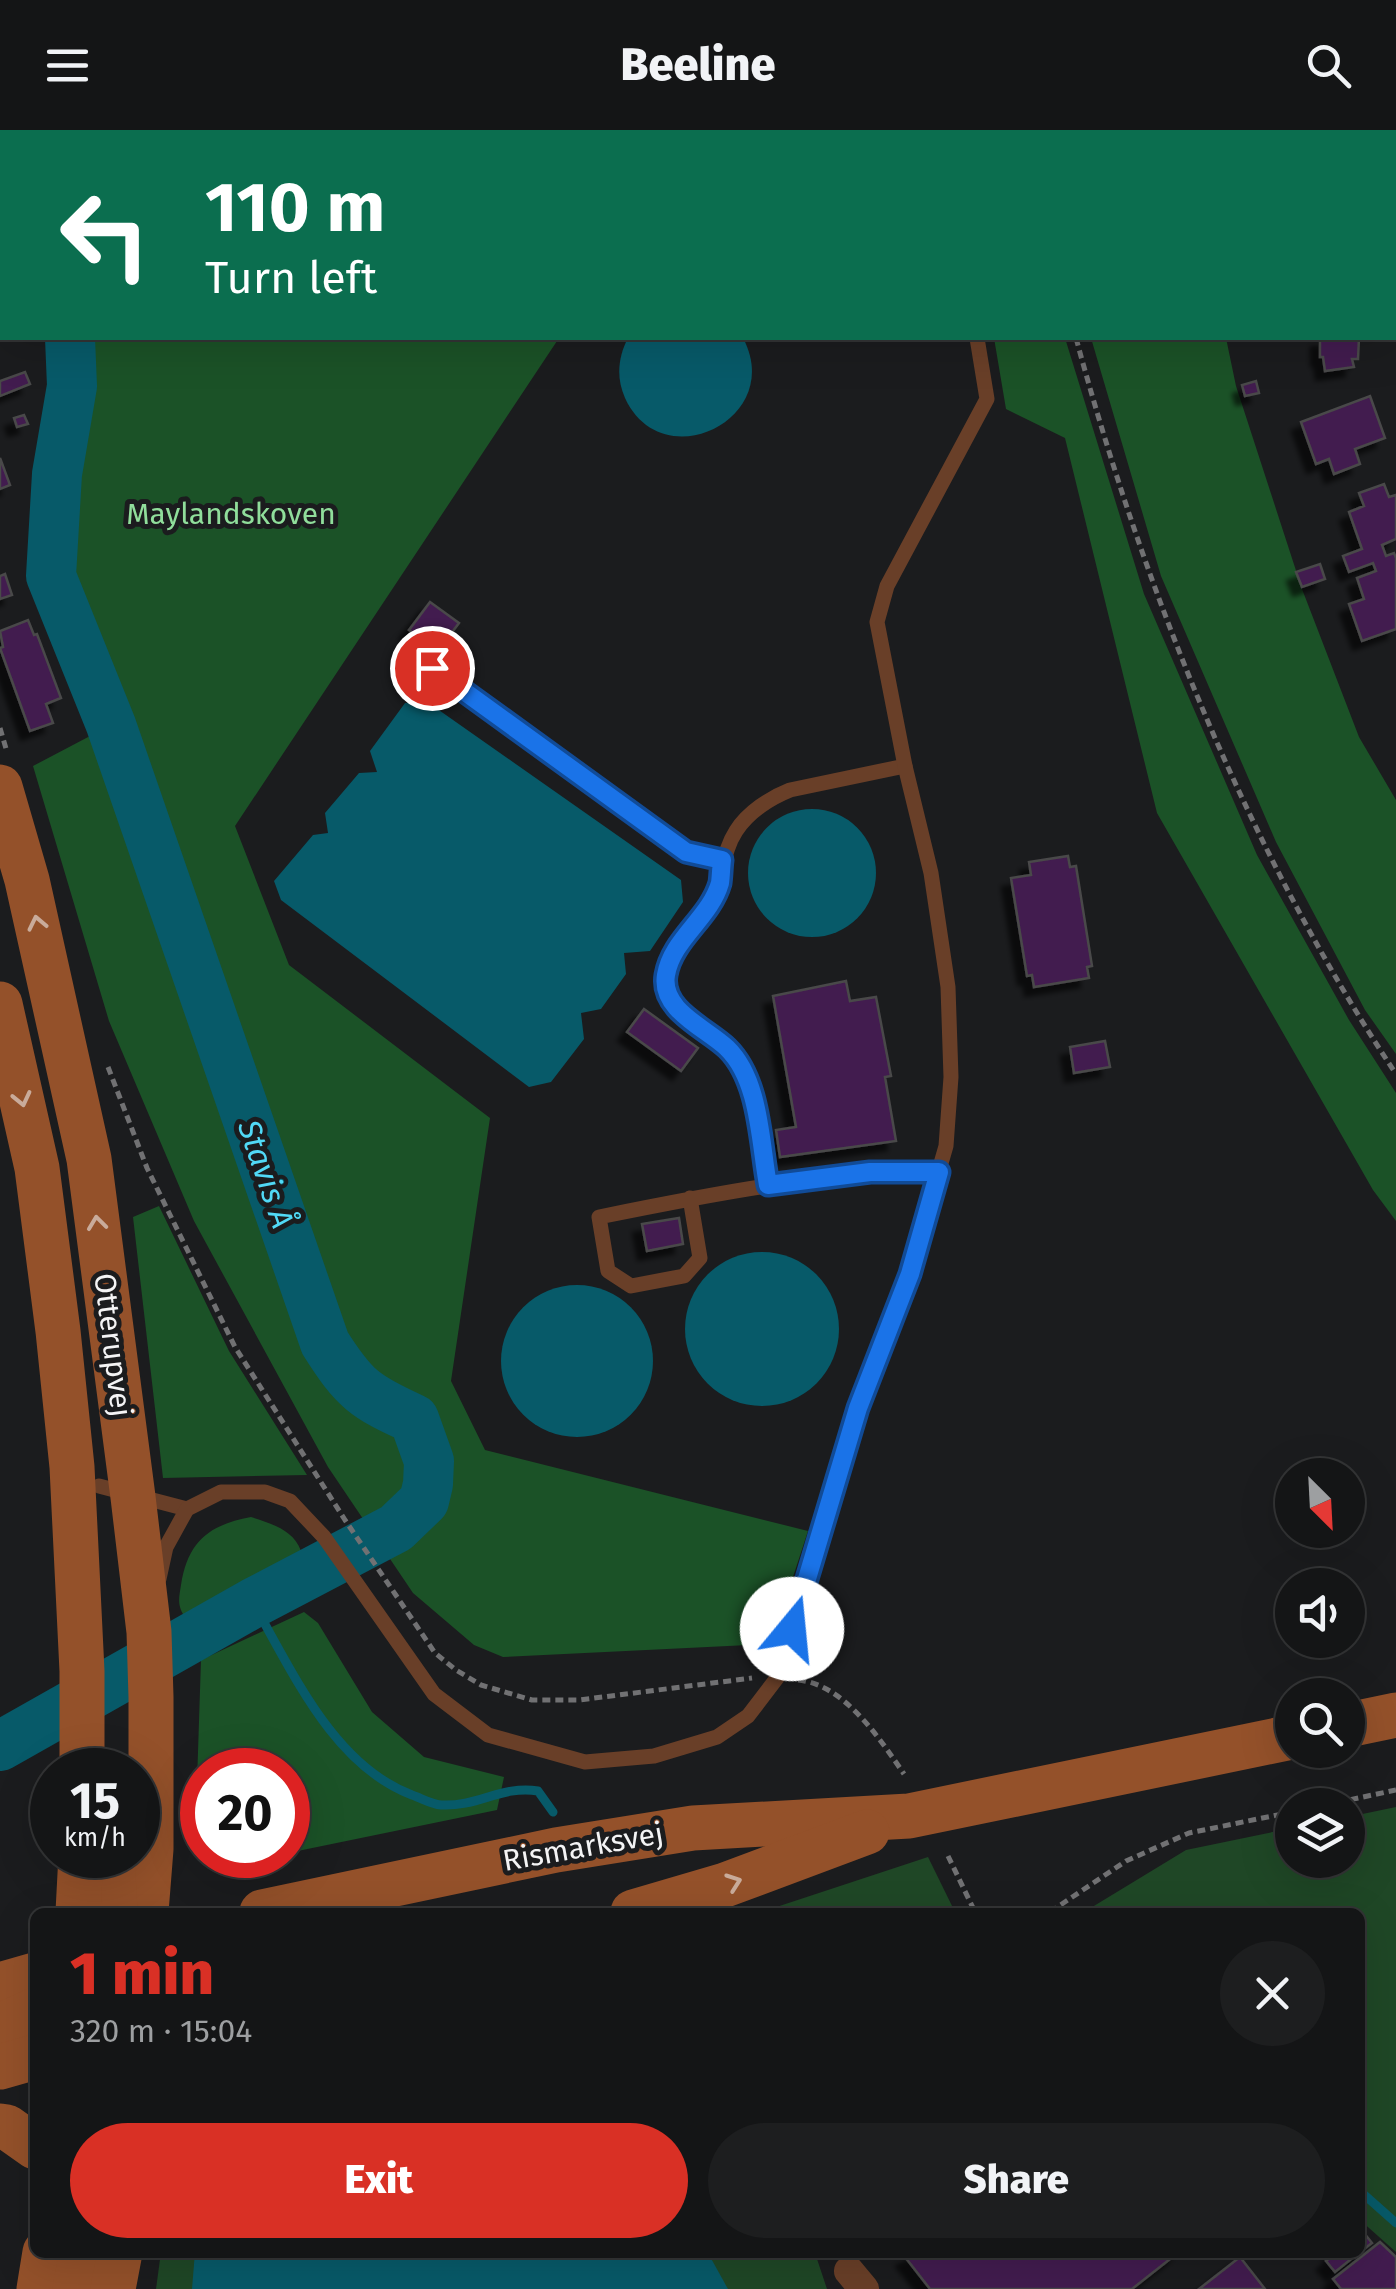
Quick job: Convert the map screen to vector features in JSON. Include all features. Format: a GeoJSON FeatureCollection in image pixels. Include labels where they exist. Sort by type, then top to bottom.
{"type":"FeatureCollection","features":[{"type":"Feature","properties":{"kind":"main road","name":"Otterupvej"},"geometry":{"type":"LineString","coordinates":[[6,776],[89,1159],[116,1491],[114,1652],[92,1741]]}},
{"type":"Feature","properties":{"kind":"main road","name":"Otterupvej"},"geometry":{"type":"LineString","coordinates":[[0,1004],[37,1168],[72,1467],[114,1652],[151,1697],[150,1849],[139,1908]]}},
{"type":"Feature","properties":{"kind":"main road"},"geometry":{"type":"LineString","coordinates":[[58,1331],[116,1491]]}},
{"type":"Feature","properties":{"kind":"main road"},"geometry":{"type":"LineString","coordinates":[[1365,1722],[1396,1716]]}},
{"type":"Feature","properties":{"kind":"main road","name":"Rismarksvej"},"geometry":{"type":"LineString","coordinates":[[281,1908],[556,1850],[1275,1740]]}},
{"type":"Feature","properties":{"kind":"main road","name":"Rismarksvej"},"geometry":{"type":"LineString","coordinates":[[647,1908],[725,1885],[907,1795]]}},
{"type":"Feature","properties":{"kind":"main road"},"geometry":{"type":"LineString","coordinates":[[389,1908],[556,1850]]}},
{"type":"Feature","properties":{"kind":"main road"},"geometry":{"type":"LineString","coordinates":[[78,1908],[79,1878]]}},
{"type":"Feature","properties":{"kind":"main road"},"geometry":{"type":"LineString","coordinates":[[123,1878],[137,1908]]}},
{"type":"Feature","properties":{"kind":"main road"},"geometry":{"type":"LineString","coordinates":[[0,1988],[30,1977]]}},
{"type":"Feature","properties":{"kind":"main road"},"geometry":{"type":"LineString","coordinates":[[0,1988],[30,1992]]}},
{"type":"Feature","properties":{"kind":"main road"},"geometry":{"type":"LineString","coordinates":[[0,2026],[30,2012]]}},
{"type":"Feature","properties":{"kind":"main road"},"geometry":{"type":"LineString","coordinates":[[0,2068],[30,2059]]}},
{"type":"Feature","properties":{"kind":"main road"},"geometry":{"type":"LineString","coordinates":[[0,2126],[30,2143]]}},
{"type":"Feature","properties":{"kind":"main road"},"geometry":{"type":"LineString","coordinates":[[114,2289],[119,2258]]}},
{"type":"Feature","properties":{"kind":"lane"},"geometry":{"type":"LineString","coordinates":[[114,1652],[187,1509],[221,1492],[265,1492],[290,1502],[324,1538],[434,1694],[488,1735],[585,1762],[654,1756],[717,1737],[748,1716],[777,1678],[858,1408],[910,1274],[947,1136],[951,1076],[948,988],[930,873],[877,622],[888,586],[987,399],[977,340]]}},
{"type":"Feature","properties":{"kind":"lane"},"geometry":{"type":"LineString","coordinates":[[432,668],[686,852],[722,860]]}},
{"type":"Feature","properties":{"kind":"lane"},"geometry":{"type":"LineString","coordinates":[[768,1185],[745,1072],[728,1049],[672,1004],[665,979],[674,951],[711,901],[720,884],[722,860],[742,823],[774,796],[905,766]]}},
{"type":"Feature","properties":{"kind":"lane"},"geometry":{"type":"LineString","coordinates":[[690,1198],[700,1258],[684,1276],[632,1286],[608,1271],[599,1217],[690,1198],[768,1185],[870,1172],[939,1172]]}},
{"type":"Feature","properties":{"kind":"lane"},"geometry":{"type":"LineString","coordinates":[[116,1491],[187,1509]]}},
{"type":"Feature","properties":{"kind":"path"},"geometry":{"type":"LineString","coordinates":[[1077,340],[1106,452],[1153,586],[1266,851],[1362,1022],[1396,1074]]}},
{"type":"Feature","properties":{"kind":"path"},"geometry":{"type":"LineString","coordinates":[[0,728],[6,776]]}},
{"type":"Feature","properties":{"kind":"path"},"geometry":{"type":"LineString","coordinates":[[106,1062],[147,1168],[235,1346],[345,1520],[436,1653],[481,1685],[532,1700],[579,1700],[740,1678],[816,1682],[866,1720],[907,1795]]}},
{"type":"Feature","properties":{"kind":"path"},"geometry":{"type":"LineString","coordinates":[[1365,1797],[1396,1790]]}},
{"type":"Feature","properties":{"kind":"path"},"geometry":{"type":"LineString","coordinates":[[1056,1908],[1126,1860],[1188,1833],[1275,1815]]}},
{"type":"Feature","properties":{"kind":"path"},"geometry":{"type":"LineString","coordinates":[[948,1856],[973,1908]]}},
{"type":"Feature","properties":{"kind":"green space","name":"Maylandskoven"},"geometry":{"type":"Polygon","coordinates":[[[70,340],[558,340],[235,826],[289,965],[490,1118],[451,1381],[485,1450],[808,1531],[771,1644],[503,1657],[474,1645],[413,1593],[328,1467],[194,1221],[109,1021],[33,766],[111,725],[51,576],[57,474],[72,386],[70,340]]]}},
{"type":"Feature","properties":{"kind":"green space"},"geometry":{"type":"Polygon","coordinates":[[[994,340],[1066,340],[1144,594],[1257,855],[1349,1020],[1396,1093],[1396,1221],[1373,1190],[1157,813],[1065,438],[1006,409],[994,340]]]}},
{"type":"Feature","properties":{"kind":"green space"},"geometry":{"type":"Polygon","coordinates":[[[1092,340],[1226,340],[1236,386],[1302,589],[1359,737],[1396,800],[1396,1054],[1365,1010],[1276,842],[1161,576],[1092,340]]]}},
{"type":"Feature","properties":{"kind":"green space"},"geometry":{"type":"Polygon","coordinates":[[[159,1206],[229,1351],[307,1475],[163,1478],[133,1217],[159,1206]]]}},
{"type":"Feature","properties":{"kind":"green space"},"geometry":{"type":"Polygon","coordinates":[[[251,1517],[287,1532],[301,1551],[184,1616],[179,1604],[180,1590],[195,1546],[212,1530],[251,1517]]]}},
{"type":"Feature","properties":{"kind":"green space"},"geometry":{"type":"Polygon","coordinates":[[[304,1612],[318,1623],[372,1712],[424,1757],[504,1777],[497,1810],[310,1848],[310,1748],[198,1748],[201,1660],[304,1612]]]}},
{"type":"Feature","properties":{"kind":"green space"},"geometry":{"type":"Polygon","coordinates":[[[1396,1807],[1396,2252],[1365,2224],[1365,1908],[1091,1908],[1186,1850],[1275,1832],[1275,1878],[1365,1878],[1365,1813],[1396,1807]]]}},
{"type":"Feature","properties":{"kind":"green space"},"geometry":{"type":"Polygon","coordinates":[[[928,1857],[953,1908],[773,1908],[928,1857]]]}},
{"type":"Feature","properties":{"kind":"green space"},"geometry":{"type":"Polygon","coordinates":[[[160,2258],[817,2258],[827,2289],[156,2289],[160,2258]]]}},
{"type":"Feature","properties":{"kind":"water"},"geometry":{"type":"Polygon","coordinates":[[[627,340],[744,340],[752,367],[748,393],[734,414],[714,429],[690,436],[665,434],[642,422],[625,398],[619,368],[627,340]]]}},
{"type":"Feature","properties":{"kind":"water"},"geometry":{"type":"Polygon","coordinates":[[[426,701],[681,880],[683,902],[650,951],[624,953],[626,974],[601,1009],[581,1013],[584,1039],[551,1082],[529,1087],[281,900],[274,881],[313,835],[328,833],[325,813],[359,773],[377,772],[370,751],[405,703],[426,701]]]}},
{"type":"Feature","properties":{"kind":"water"},"geometry":{"type":"Polygon","coordinates":[[[812,809],[837,814],[857,828],[871,848],[876,873],[871,898],[857,918],[837,932],[812,937],[787,932],[767,918],[753,898],[748,873],[753,848],[767,828],[787,814],[812,809]]]}},
{"type":"Feature","properties":{"kind":"water"},"geometry":{"type":"Polygon","coordinates":[[[762,1252],[791,1258],[816,1275],[833,1300],[839,1329],[833,1358],[816,1383],[791,1400],[762,1406],[733,1400],[708,1383],[691,1358],[685,1329],[691,1300],[708,1275],[733,1258],[762,1252]]]}},
{"type":"Feature","properties":{"kind":"water"},"geometry":{"type":"Polygon","coordinates":[[[577,1285],[606,1290],[631,1307],[648,1332],[653,1361],[648,1390],[631,1415],[606,1432],[577,1437],[548,1432],[523,1415],[506,1390],[501,1361],[506,1332],[523,1307],[548,1290],[577,1285]]]}},
{"type":"Feature","properties":{"kind":"water"},"geometry":{"type":"Polygon","coordinates":[[[195,2258],[711,2258],[728,2289],[192,2289],[195,2258]]]}},
{"type":"Feature","properties":{"kind":"building"},"geometry":{"type":"Polygon","coordinates":[[[1320,340],[1359,340],[1358,359],[1352,359],[1354,367],[1325,371],[1320,340]]]}},
{"type":"Feature","properties":{"kind":"building"},"geometry":{"type":"Polygon","coordinates":[[[25,372],[30,384],[0,396],[0,381],[25,372]]]}},
{"type":"Feature","properties":{"kind":"building"},"geometry":{"type":"Polygon","coordinates":[[[1256,381],[1259,393],[1245,396],[1242,385],[1256,381]]]}},
{"type":"Feature","properties":{"kind":"building"},"geometry":{"type":"Polygon","coordinates":[[[1370,396],[1385,438],[1355,449],[1360,464],[1334,474],[1329,459],[1316,464],[1301,422],[1370,396]]]}},
{"type":"Feature","properties":{"kind":"building"},"geometry":{"type":"Polygon","coordinates":[[[24,415],[28,424],[17,427],[14,418],[24,415]]]}},
{"type":"Feature","properties":{"kind":"building"},"geometry":{"type":"Polygon","coordinates":[[[0,458],[10,485],[0,489],[0,458]]]}},
{"type":"Feature","properties":{"kind":"building"},"geometry":{"type":"Polygon","coordinates":[[[1384,484],[1389,497],[1396,495],[1396,539],[1382,545],[1386,556],[1394,553],[1396,558],[1396,629],[1362,641],[1349,604],[1364,599],[1357,578],[1376,571],[1373,563],[1349,572],[1343,556],[1362,549],[1349,512],[1364,506],[1359,493],[1384,484]]]}},
{"type":"Feature","properties":{"kind":"building"},"geometry":{"type":"Polygon","coordinates":[[[1320,564],[1325,579],[1302,587],[1296,572],[1320,564]]]}},
{"type":"Feature","properties":{"kind":"building"},"geometry":{"type":"Polygon","coordinates":[[[5,574],[12,595],[0,599],[0,576],[5,574]]]}},
{"type":"Feature","properties":{"kind":"building"},"geometry":{"type":"Polygon","coordinates":[[[430,602],[459,623],[438,651],[409,630],[430,602]]]}},
{"type":"Feature","properties":{"kind":"building"},"geometry":{"type":"Polygon","coordinates":[[[28,620],[61,698],[46,704],[53,723],[30,731],[0,648],[0,631],[28,620]]]}},
{"type":"Feature","properties":{"kind":"building"},"geometry":{"type":"Polygon","coordinates":[[[448,643],[473,661],[466,671],[440,653],[448,643]]]}},
{"type":"Feature","properties":{"kind":"building"},"geometry":{"type":"Polygon","coordinates":[[[1068,856],[1070,867],[1076,866],[1092,966],[1087,967],[1089,978],[1034,987],[1032,975],[1027,976],[1011,878],[1031,875],[1029,862],[1068,856]]]}},
{"type":"Feature","properties":{"kind":"building"},"geometry":{"type":"Polygon","coordinates":[[[846,981],[850,1001],[876,997],[891,1076],[885,1077],[896,1141],[780,1157],[776,1130],[796,1127],[773,996],[846,981]]]}},
{"type":"Feature","properties":{"kind":"building"},"geometry":{"type":"Polygon","coordinates":[[[644,1009],[698,1048],[681,1071],[627,1032],[644,1009]]]}},
{"type":"Feature","properties":{"kind":"building"},"geometry":{"type":"Polygon","coordinates":[[[1105,1041],[1110,1067],[1074,1073],[1070,1047],[1105,1041]]]}},
{"type":"Feature","properties":{"kind":"building"},"geometry":{"type":"Polygon","coordinates":[[[679,1218],[683,1244],[647,1251],[642,1224],[679,1218]]]}},
{"type":"Feature","properties":{"kind":"building"},"geometry":{"type":"Polygon","coordinates":[[[1380,2242],[1396,2257],[1396,2289],[1341,2289],[1333,2279],[1365,2258],[1380,2242]]]}},
{"type":"Feature","properties":{"kind":"building"},"geometry":{"type":"Polygon","coordinates":[[[906,2258],[1171,2258],[1132,2289],[930,2289],[906,2258]]]}},
{"type":"Feature","properties":{"kind":"building"},"geometry":{"type":"Polygon","coordinates":[[[1241,2258],[1265,2289],[1199,2289],[1241,2258]]]}},
{"type":"Feature","properties":{"kind":"building"},"geometry":{"type":"Polygon","coordinates":[[[1330,2258],[1352,2258],[1335,2272],[1326,2261],[1330,2258]]]}},
{"type":"Feature","properties":{"kind":"waterway","name":"Stavis Å"},"geometry":{"type":"LineString","coordinates":[[0,1746],[253,1603],[396,1528],[424,1501],[428,1484],[429,1461],[414,1419],[362,1390],[325,1343],[111,725],[51,576],[57,474],[72,386],[70,340]]}},
{"type":"Feature","properties":{"kind":"waterway"},"geometry":{"type":"LineString","coordinates":[[253,1603],[318,1714],[359,1762],[384,1781],[441,1805],[513,1791],[538,1791],[553,1812]]}},
{"type":"Feature","properties":{"kind":"waterway"},"geometry":{"type":"LineString","coordinates":[[1365,2195],[1396,2223]]}},
{"type":"Feature","properties":{"kind":"route"},"geometry":{"type":"LineString","coordinates":[[432,668],[686,852],[722,860],[720,884],[674,951],[665,979],[672,1004],[728,1049],[745,1072],[768,1185],[870,1172],[939,1172],[910,1274],[858,1408],[792,1629]]}}]}
